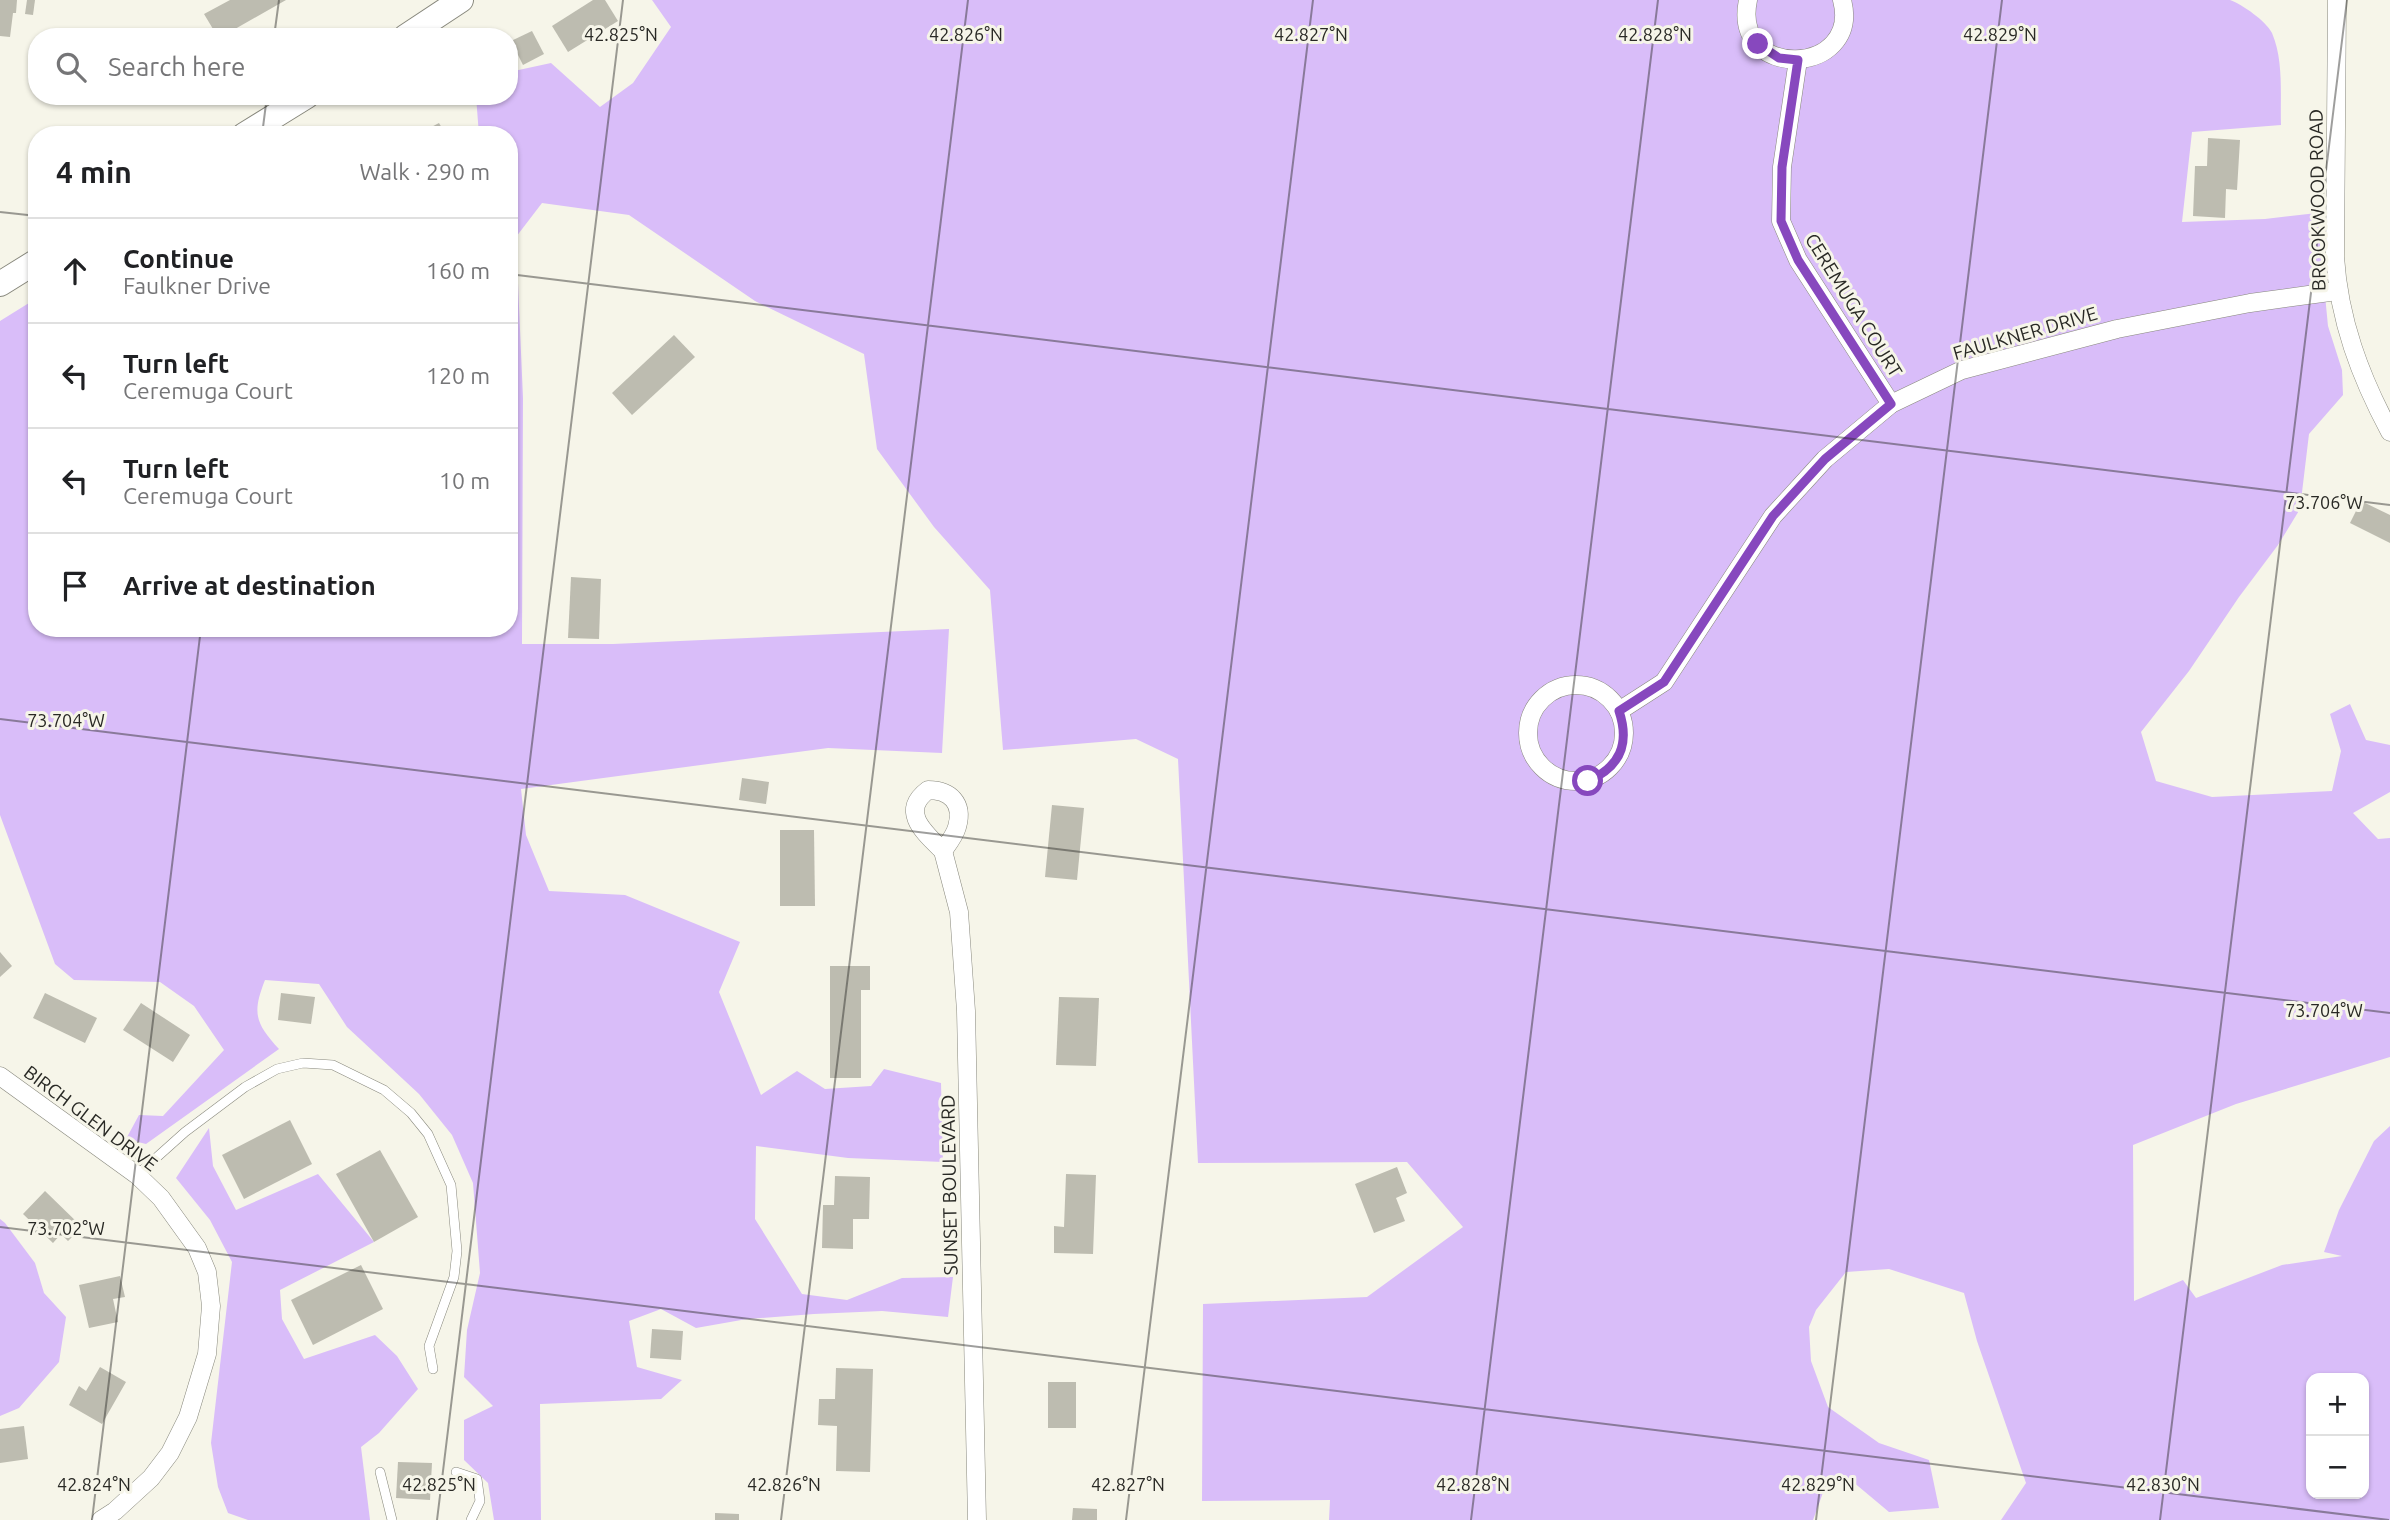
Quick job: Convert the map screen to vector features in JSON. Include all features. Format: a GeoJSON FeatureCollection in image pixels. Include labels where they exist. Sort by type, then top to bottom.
{"type":"FeatureCollection","features":[{"type":"Feature","properties":{"kind":"street"},"geometry":{"type":"LineString","coordinates":[[419,28],[461,0]]}},
{"type":"Feature","properties":{"kind":"street"},"geometry":{"type":"LineString","coordinates":[[1748,0],[1747,22],[1758,44],[1779,58],[1798,60],[1815,56],[1835,41],[1844,18],[1842,0]]}},
{"type":"Feature","properties":{"kind":"street","name":"BROOKWOOD ROAD"},"geometry":{"type":"LineString","coordinates":[[2337,0],[2337,291],[2347,333],[2367,387],[2390,432]]}},
{"type":"Feature","properties":{"kind":"street","name":"CEREMUGA COURT"},"geometry":{"type":"LineString","coordinates":[[1798,60],[1782,167],[1781,221],[1798,260],[1891,404]]}},
{"type":"Feature","properties":{"kind":"street"},"geometry":{"type":"LineString","coordinates":[[259,126],[292,105]]}},
{"type":"Feature","properties":{"kind":"street"},"geometry":{"type":"LineString","coordinates":[[0,284],[28,267]]}},
{"type":"Feature","properties":{"kind":"street","name":"FAULKNER DRIVE"},"geometry":{"type":"LineString","coordinates":[[1619,711],[1664,682],[1773,516],[1825,459],[1891,404],[1962,370],[2117,329],[2250,303],[2337,291]]}},
{"type":"Feature","properties":{"kind":"street"},"geometry":{"type":"LineString","coordinates":[[1577,684],[1590,687],[1612,700],[1619,711],[1625,736],[1622,748],[1609,769],[1600,776],[1588,781],[1564,781],[1553,776],[1535,760],[1527,736],[1528,722],[1541,699],[1551,691],[1577,684]]}},
{"type":"Feature","properties":{"kind":"street","name":"SUNSET BOULEVARD"},"geometry":{"type":"LineString","coordinates":[[943,851],[959,912],[966,1011],[977,1520]]}},
{"type":"Feature","properties":{"kind":"street","name":"BIRCH GLEN DRIVE"},"geometry":{"type":"LineString","coordinates":[[0,1076],[137,1175],[161,1198],[198,1248],[207,1272],[211,1306],[207,1354],[188,1417],[170,1453],[151,1478],[115,1511],[101,1520]]}},
{"type":"Feature","properties":{"kind":"lane"},"geometry":{"type":"LineString","coordinates":[[137,1175],[184,1132],[245,1087],[277,1069],[303,1063],[333,1065],[384,1090],[411,1113],[428,1133],[451,1185],[457,1251],[453,1277],[429,1346],[433,1369]]}},
{"type":"Feature","properties":{"kind":"lane"},"geometry":{"type":"LineString","coordinates":[[380,1472],[392,1520]]}},
{"type":"Feature","properties":{"kind":"lane"},"geometry":{"type":"LineString","coordinates":[[456,1472],[477,1479],[480,1501],[471,1520]]}},
{"type":"Feature","properties":{"kind":"shaded area"},"geometry":{"type":"Polygon","coordinates":[[[652,0],[2230,0],[2260,19],[2269,28],[2276,44],[2281,79],[2281,125],[2192,132],[2182,222],[2265,219],[2317,213],[2328,326],[2342,370],[2343,395],[2309,434],[2300,509],[2278,545],[2189,671],[2141,732],[2156,781],[2212,797],[2332,791],[2341,751],[2330,714],[2350,704],[2366,740],[2390,745],[2390,792],[2353,813],[2378,839],[2390,838],[2390,1057],[2236,1104],[2133,1145],[2134,1301],[2183,1280],[2196,1298],[2282,1265],[2342,1256],[2324,1252],[2339,1210],[2374,1141],[2390,1126],[2390,1520],[2001,1520],[2026,1483],[1977,1341],[1964,1293],[1889,1269],[1846,1272],[1816,1310],[1809,1327],[1811,1361],[1828,1407],[1879,1443],[1929,1460],[1939,1508],[1889,1512],[1852,1481],[1825,1487],[1813,1520],[1329,1520],[1330,1500],[1202,1501],[1203,1304],[1367,1297],[1463,1227],[1407,1162],[1198,1163],[1178,759],[1136,739],[1003,750],[990,590],[934,527],[877,449],[864,354],[755,301],[629,215],[542,203],[518,234],[518,126],[478,126],[477,105],[518,105],[518,70],[551,63],[600,107],[633,83],[671,27],[652,0]]]}},
{"type":"Feature","properties":{"kind":"shaded area"},"geometry":{"type":"Polygon","coordinates":[[[518,283],[523,398],[522,644],[613,644],[949,629],[942,753],[828,748],[521,789],[526,835],[549,891],[625,895],[740,942],[719,992],[761,1095],[797,1071],[825,1089],[871,1086],[884,1069],[941,1083],[943,1162],[848,1158],[756,1146],[755,1219],[802,1294],[847,1300],[902,1278],[953,1277],[948,1317],[882,1311],[747,1319],[696,1328],[661,1309],[629,1321],[637,1367],[682,1380],[661,1399],[540,1404],[541,1520],[494,1520],[488,1483],[464,1460],[464,1420],[493,1406],[464,1377],[467,1330],[480,1273],[473,1183],[452,1135],[419,1094],[347,1027],[319,984],[265,980],[258,1001],[258,1017],[265,1032],[279,1049],[146,1144],[126,1139],[139,1115],[163,1116],[224,1050],[194,1006],[160,982],[74,980],[55,964],[0,815],[0,321],[28,304],[28,637],[518,637],[518,283]]]}},
{"type":"Feature","properties":{"kind":"shaded area"},"geometry":{"type":"Polygon","coordinates":[[[209,1128],[213,1166],[236,1210],[318,1174],[374,1242],[280,1290],[282,1319],[304,1359],[375,1335],[397,1356],[418,1389],[379,1433],[361,1447],[370,1520],[248,1520],[228,1513],[218,1487],[211,1443],[232,1262],[210,1220],[176,1178],[209,1128]]]}},
{"type":"Feature","properties":{"kind":"shaded area"},"geometry":{"type":"Polygon","coordinates":[[[0,1219],[35,1263],[44,1293],[66,1317],[59,1362],[19,1408],[0,1416],[0,1219]]]}},
{"type":"Feature","properties":{"kind":"building"},"geometry":{"type":"Polygon","coordinates":[[[0,0],[17,0],[10,37],[0,36],[0,0]]]}},
{"type":"Feature","properties":{"kind":"building"},"geometry":{"type":"Polygon","coordinates":[[[27,0],[35,0],[33,15],[25,14],[27,0]]]}},
{"type":"Feature","properties":{"kind":"building"},"geometry":{"type":"Polygon","coordinates":[[[230,0],[286,0],[237,28],[212,28],[204,14],[230,0]]]}},
{"type":"Feature","properties":{"kind":"building"},"geometry":{"type":"Polygon","coordinates":[[[593,0],[605,0],[618,21],[568,52],[552,26],[593,0]]]}},
{"type":"Feature","properties":{"kind":"building"},"geometry":{"type":"Polygon","coordinates":[[[532,31],[544,54],[523,65],[518,55],[518,38],[532,31]]]}},
{"type":"Feature","properties":{"kind":"building"},"geometry":{"type":"Polygon","coordinates":[[[2208,138],[2240,140],[2237,190],[2226,189],[2225,218],[2193,216],[2195,166],[2207,166],[2208,138]]]}},
{"type":"Feature","properties":{"kind":"building"},"geometry":{"type":"Polygon","coordinates":[[[674,335],[695,357],[632,415],[612,393],[674,335]]]}},
{"type":"Feature","properties":{"kind":"building"},"geometry":{"type":"Polygon","coordinates":[[[2361,501],[2390,515],[2390,543],[2350,523],[2361,501]]]}},
{"type":"Feature","properties":{"kind":"building"},"geometry":{"type":"Polygon","coordinates":[[[571,577],[601,579],[599,639],[568,638],[571,577]]]}},
{"type":"Feature","properties":{"kind":"building"},"geometry":{"type":"Polygon","coordinates":[[[742,778],[769,782],[766,804],[739,800],[742,778]]]}},
{"type":"Feature","properties":{"kind":"building"},"geometry":{"type":"Polygon","coordinates":[[[1052,805],[1084,808],[1077,880],[1045,877],[1052,805]]]}},
{"type":"Feature","properties":{"kind":"building"},"geometry":{"type":"Polygon","coordinates":[[[780,830],[814,830],[815,906],[780,906],[780,830]]]}},
{"type":"Feature","properties":{"kind":"building"},"geometry":{"type":"Polygon","coordinates":[[[0,952],[12,966],[0,977],[0,952]]]}},
{"type":"Feature","properties":{"kind":"building"},"geometry":{"type":"Polygon","coordinates":[[[830,966],[870,966],[870,990],[861,990],[861,1078],[830,1078],[830,966]]]}},
{"type":"Feature","properties":{"kind":"building"},"geometry":{"type":"Polygon","coordinates":[[[45,993],[97,1018],[85,1043],[33,1018],[45,993]]]}},
{"type":"Feature","properties":{"kind":"building"},"geometry":{"type":"Polygon","coordinates":[[[281,993],[315,997],[311,1024],[278,1020],[281,993]]]}},
{"type":"Feature","properties":{"kind":"building"},"geometry":{"type":"Polygon","coordinates":[[[1059,997],[1099,998],[1096,1066],[1056,1065],[1059,997]]]}},
{"type":"Feature","properties":{"kind":"building"},"geometry":{"type":"Polygon","coordinates":[[[141,1003],[190,1035],[173,1062],[123,1030],[141,1003]]]}},
{"type":"Feature","properties":{"kind":"building"},"geometry":{"type":"Polygon","coordinates":[[[290,1120],[312,1164],[244,1199],[222,1155],[290,1120]]]}},
{"type":"Feature","properties":{"kind":"building"},"geometry":{"type":"Polygon","coordinates":[[[380,1150],[418,1217],[374,1242],[336,1174],[380,1150]]]}},
{"type":"Feature","properties":{"kind":"building"},"geometry":{"type":"Polygon","coordinates":[[[1397,1167],[1407,1193],[1396,1198],[1405,1221],[1374,1233],[1355,1184],[1397,1167]]]}},
{"type":"Feature","properties":{"kind":"building"},"geometry":{"type":"Polygon","coordinates":[[[1066,1174],[1096,1175],[1093,1254],[1054,1253],[1054,1226],[1064,1227],[1066,1174]]]}},
{"type":"Feature","properties":{"kind":"building"},"geometry":{"type":"Polygon","coordinates":[[[835,1176],[870,1177],[869,1219],[853,1219],[853,1249],[822,1248],[823,1205],[834,1205],[835,1176]]]}},
{"type":"Feature","properties":{"kind":"building"},"geometry":{"type":"Polygon","coordinates":[[[45,1191],[82,1227],[68,1241],[61,1234],[53,1243],[23,1214],[45,1191]]]}},
{"type":"Feature","properties":{"kind":"building"},"geometry":{"type":"Polygon","coordinates":[[[361,1265],[383,1309],[313,1345],[291,1300],[361,1265]]]}},
{"type":"Feature","properties":{"kind":"building"},"geometry":{"type":"Polygon","coordinates":[[[120,1276],[125,1297],[113,1299],[118,1322],[89,1328],[79,1285],[120,1276]]]}},
{"type":"Feature","properties":{"kind":"building"},"geometry":{"type":"Polygon","coordinates":[[[652,1329],[683,1331],[681,1360],[650,1358],[652,1329]]]}},
{"type":"Feature","properties":{"kind":"building"},"geometry":{"type":"Polygon","coordinates":[[[100,1367],[126,1382],[102,1424],[69,1405],[79,1386],[86,1391],[100,1367]]]}},
{"type":"Feature","properties":{"kind":"building"},"geometry":{"type":"Polygon","coordinates":[[[836,1368],[873,1369],[870,1472],[836,1471],[837,1426],[818,1425],[819,1399],[835,1399],[836,1368]]]}},
{"type":"Feature","properties":{"kind":"building"},"geometry":{"type":"Polygon","coordinates":[[[1048,1382],[1076,1382],[1076,1428],[1048,1428],[1048,1382]]]}},
{"type":"Feature","properties":{"kind":"building"},"geometry":{"type":"Polygon","coordinates":[[[24,1426],[28,1459],[0,1463],[0,1429],[24,1426]]]}},
{"type":"Feature","properties":{"kind":"building"},"geometry":{"type":"Polygon","coordinates":[[[398,1462],[432,1463],[430,1500],[396,1498],[398,1462]]]}},
{"type":"Feature","properties":{"kind":"building"},"geometry":{"type":"Polygon","coordinates":[[[1073,1508],[1097,1509],[1097,1520],[1072,1520],[1073,1508]]]}},
{"type":"Feature","properties":{"kind":"building"},"geometry":{"type":"Polygon","coordinates":[[[715,1513],[739,1514],[739,1520],[715,1520],[715,1513]]]}},
{"type":"Feature","properties":{"kind":"route"},"geometry":{"type":"LineString","coordinates":[[1588,781],[1609,769],[1622,748],[1625,736],[1619,711],[1664,682],[1773,516],[1825,459],[1891,404],[1798,260],[1781,221],[1782,167],[1798,60],[1779,58],[1758,44]]}}]}
